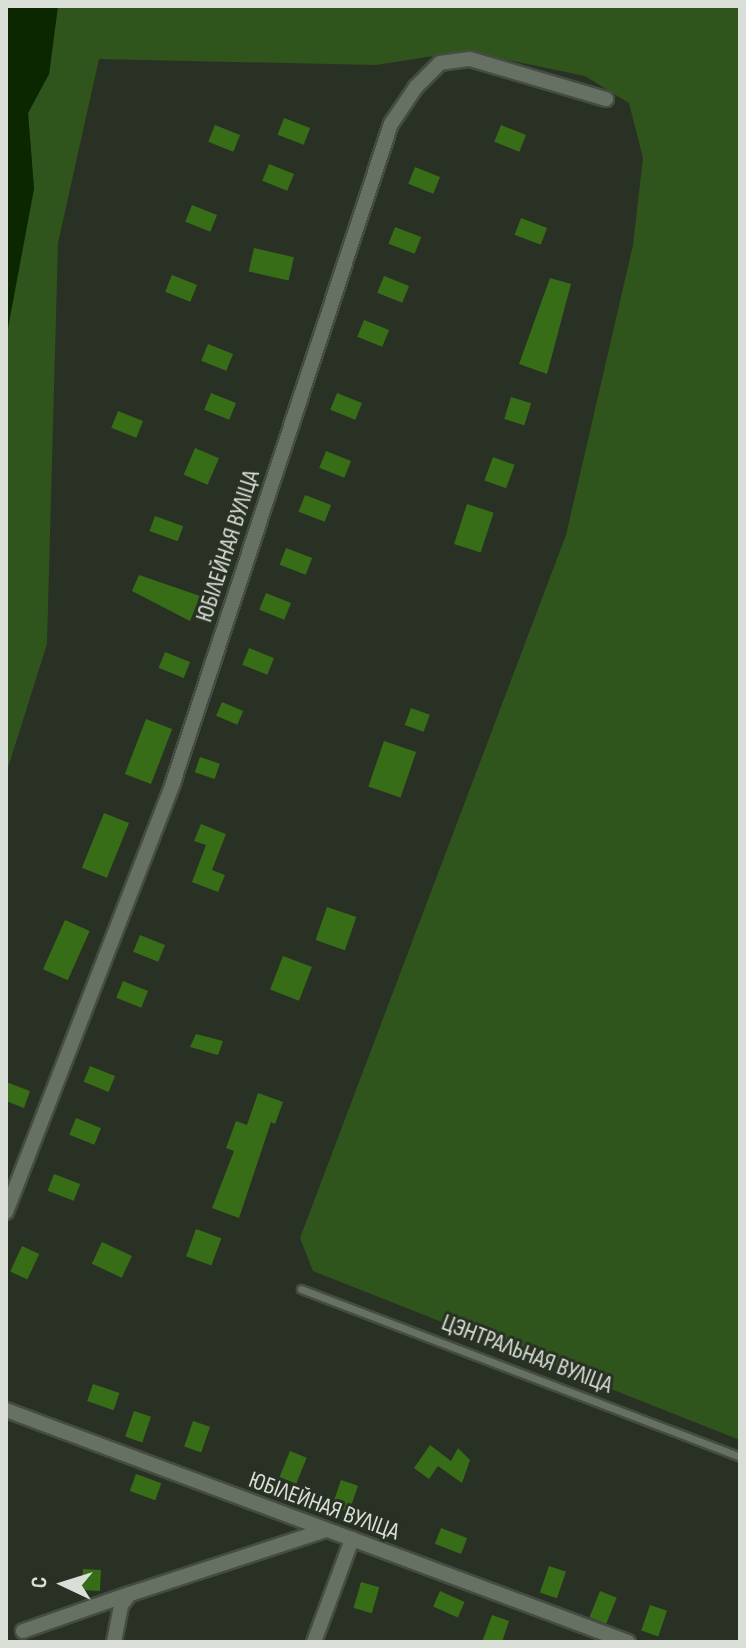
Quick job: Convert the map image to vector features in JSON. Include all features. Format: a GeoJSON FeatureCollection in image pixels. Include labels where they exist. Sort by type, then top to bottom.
{"type":"FeatureCollection","features":[{"type":"Feature","properties":{"kind":"street","name":"ЮБІЛЕЙНАЯ ВУЛІЦА"},"geometry":{"type":"LineString","coordinates":[[6,1212],[173,783],[391,124],[416,87],[440,63],[470,59],[606,99]]}},
{"type":"Feature","properties":{"kind":"street","name":"ЮБІЛЕЙНАЯ ВУЛІЦА"},"geometry":{"type":"LineString","coordinates":[[6,1410],[628,1642]]}},
{"type":"Feature","properties":{"kind":"street"},"geometry":{"type":"LineString","coordinates":[[23,1631],[326,1530]]}},
{"type":"Feature","properties":{"kind":"street"},"geometry":{"type":"LineString","coordinates":[[314,1642],[352,1539]]}},
{"type":"Feature","properties":{"kind":"street"},"geometry":{"type":"LineString","coordinates":[[114,1642],[121,1605],[130,1594]]}},
{"type":"Feature","properties":{"kind":"lane","name":"ЦЭНТРАЛЬНАЯ ВУЛІЦА"},"geometry":{"type":"LineString","coordinates":[[301,1289],[740,1457]]}},
{"type":"Feature","properties":{"kind":"shaded area"},"geometry":{"type":"Polygon","coordinates":[[[6,6],[58,6],[49,74],[28,113],[34,189],[6,339],[6,6]]]}},
{"type":"Feature","properties":{"kind":"shaded area"},"geometry":{"type":"Polygon","coordinates":[[[58,6],[740,6],[740,1440],[313,1271],[300,1238],[566,535],[633,245],[643,158],[629,103],[585,76],[465,51],[376,65],[99,59],[58,243],[47,644],[6,774],[6,238],[34,189],[28,113],[49,74],[58,6]]]}},
{"type":"Feature","properties":{"kind":"building"},"geometry":{"type":"Polygon","coordinates":[[[284,118],[310,128],[304,145],[278,135],[284,118]]]}},
{"type":"Feature","properties":{"kind":"building"},"geometry":{"type":"Polygon","coordinates":[[[215,125],[240,135],[233,152],[208,142],[215,125]]]}},
{"type":"Feature","properties":{"kind":"building"},"geometry":{"type":"Polygon","coordinates":[[[501,125],[526,135],[519,152],[494,142],[501,125]]]}},
{"type":"Feature","properties":{"kind":"building"},"geometry":{"type":"Polygon","coordinates":[[[269,164],[294,174],[287,191],[262,181],[269,164]]]}},
{"type":"Feature","properties":{"kind":"building"},"geometry":{"type":"Polygon","coordinates":[[[415,167],[440,177],[433,194],[408,184],[415,167]]]}},
{"type":"Feature","properties":{"kind":"building"},"geometry":{"type":"Polygon","coordinates":[[[192,205],[217,215],[210,232],[185,222],[192,205]]]}},
{"type":"Feature","properties":{"kind":"building"},"geometry":{"type":"Polygon","coordinates":[[[521,218],[547,228],[541,245],[515,235],[521,218]]]}},
{"type":"Feature","properties":{"kind":"building"},"geometry":{"type":"Polygon","coordinates":[[[395,227],[421,237],[415,254],[389,244],[395,227]]]}},
{"type":"Feature","properties":{"kind":"building"},"geometry":{"type":"Polygon","coordinates":[[[254,248],[294,257],[289,281],[249,271],[254,248]]]}},
{"type":"Feature","properties":{"kind":"building"},"geometry":{"type":"Polygon","coordinates":[[[172,275],[197,285],[190,302],[165,292],[172,275]]]}},
{"type":"Feature","properties":{"kind":"building"},"geometry":{"type":"Polygon","coordinates":[[[384,276],[409,286],[402,303],[377,293],[384,276]]]}},
{"type":"Feature","properties":{"kind":"building"},"geometry":{"type":"Polygon","coordinates":[[[550,278],[571,284],[547,374],[519,364],[550,278]]]}},
{"type":"Feature","properties":{"kind":"building"},"geometry":{"type":"Polygon","coordinates":[[[364,320],[389,330],[382,347],[357,337],[364,320]]]}},
{"type":"Feature","properties":{"kind":"building"},"geometry":{"type":"Polygon","coordinates":[[[208,344],[233,354],[226,371],[201,361],[208,344]]]}},
{"type":"Feature","properties":{"kind":"building"},"geometry":{"type":"Polygon","coordinates":[[[211,393],[236,403],[229,420],[204,410],[211,393]]]}},
{"type":"Feature","properties":{"kind":"building"},"geometry":{"type":"Polygon","coordinates":[[[337,393],[362,403],[355,420],[330,410],[337,393]]]}},
{"type":"Feature","properties":{"kind":"building"},"geometry":{"type":"Polygon","coordinates":[[[511,397],[531,403],[524,425],[504,419],[511,397]]]}},
{"type":"Feature","properties":{"kind":"building"},"geometry":{"type":"Polygon","coordinates":[[[118,411],[143,421],[136,438],[111,428],[118,411]]]}},
{"type":"Feature","properties":{"kind":"building"},"geometry":{"type":"Polygon","coordinates":[[[195,448],[219,458],[208,485],[184,475],[195,448]]]}},
{"type":"Feature","properties":{"kind":"building"},"geometry":{"type":"Polygon","coordinates":[[[326,451],[351,461],[344,478],[319,468],[326,451]]]}},
{"type":"Feature","properties":{"kind":"building"},"geometry":{"type":"Polygon","coordinates":[[[493,457],[515,465],[506,488],[484,480],[493,457]]]}},
{"type":"Feature","properties":{"kind":"building"},"geometry":{"type":"Polygon","coordinates":[[[305,495],[331,505],[325,522],[299,512],[305,495]]]}},
{"type":"Feature","properties":{"kind":"building"},"geometry":{"type":"Polygon","coordinates":[[[467,504],[494,513],[481,553],[454,544],[467,504]]]}},
{"type":"Feature","properties":{"kind":"building"},"geometry":{"type":"Polygon","coordinates":[[[155,516],[183,526],[178,541],[150,531],[155,516]]]}},
{"type":"Feature","properties":{"kind":"building"},"geometry":{"type":"Polygon","coordinates":[[[286,548],[312,558],[306,575],[280,565],[286,548]]]}},
{"type":"Feature","properties":{"kind":"building"},"geometry":{"type":"Polygon","coordinates":[[[139,575],[200,596],[190,621],[132,591],[139,575]]]}},
{"type":"Feature","properties":{"kind":"building"},"geometry":{"type":"Polygon","coordinates":[[[266,593],[291,603],[284,620],[259,610],[266,593]]]}},
{"type":"Feature","properties":{"kind":"building"},"geometry":{"type":"Polygon","coordinates":[[[249,648],[274,658],[267,675],[242,665],[249,648]]]}},
{"type":"Feature","properties":{"kind":"building"},"geometry":{"type":"Polygon","coordinates":[[[165,652],[190,662],[184,678],[159,668],[165,652]]]}},
{"type":"Feature","properties":{"kind":"building"},"geometry":{"type":"Polygon","coordinates":[[[222,702],[243,711],[237,725],[216,716],[222,702]]]}},
{"type":"Feature","properties":{"kind":"building"},"geometry":{"type":"Polygon","coordinates":[[[411,708],[430,715],[424,732],[405,725],[411,708]]]}},
{"type":"Feature","properties":{"kind":"building"},"geometry":{"type":"Polygon","coordinates":[[[146,719],[172,729],[151,784],[125,774],[146,719]]]}},
{"type":"Feature","properties":{"kind":"building"},"geometry":{"type":"Polygon","coordinates":[[[384,741],[416,752],[401,797],[368,786],[384,741]]]}},
{"type":"Feature","properties":{"kind":"building"},"geometry":{"type":"Polygon","coordinates":[[[200,757],[220,764],[215,779],[195,772],[200,757]]]}},
{"type":"Feature","properties":{"kind":"building"},"geometry":{"type":"Polygon","coordinates":[[[104,813],[129,823],[107,878],[82,868],[104,813]]]}},
{"type":"Feature","properties":{"kind":"building"},"geometry":{"type":"Polygon","coordinates":[[[201,824],[226,834],[212,870],[225,875],[218,892],[192,882],[206,845],[194,841],[201,824]]]}},
{"type":"Feature","properties":{"kind":"building"},"geometry":{"type":"Polygon","coordinates":[[[327,907],[356,917],[345,950],[316,940],[327,907]]]}},
{"type":"Feature","properties":{"kind":"building"},"geometry":{"type":"Polygon","coordinates":[[[65,920],[90,931],[68,980],[43,969],[65,920]]]}},
{"type":"Feature","properties":{"kind":"building"},"geometry":{"type":"Polygon","coordinates":[[[140,935],[165,945],[158,962],[133,952],[140,935]]]}},
{"type":"Feature","properties":{"kind":"building"},"geometry":{"type":"Polygon","coordinates":[[[283,956],[312,967],[299,1001],[270,990],[283,956]]]}},
{"type":"Feature","properties":{"kind":"building"},"geometry":{"type":"Polygon","coordinates":[[[123,981],[148,991],[141,1008],[116,998],[123,981]]]}},
{"type":"Feature","properties":{"kind":"building"},"geometry":{"type":"Polygon","coordinates":[[[196,1034],[223,1041],[218,1055],[190,1047],[196,1034]]]}},
{"type":"Feature","properties":{"kind":"building"},"geometry":{"type":"Polygon","coordinates":[[[90,1066],[115,1076],[109,1092],[84,1082],[90,1066]]]}},
{"type":"Feature","properties":{"kind":"building"},"geometry":{"type":"Polygon","coordinates":[[[6,1082],[30,1091],[24,1108],[6,1101],[6,1082]]]}},
{"type":"Feature","properties":{"kind":"building"},"geometry":{"type":"Polygon","coordinates":[[[258,1093],[283,1102],[275,1124],[271,1122],[239,1218],[212,1208],[234,1151],[226,1148],[236,1121],[247,1125],[258,1093]]]}},
{"type":"Feature","properties":{"kind":"building"},"geometry":{"type":"Polygon","coordinates":[[[76,1118],[101,1128],[94,1145],[69,1135],[76,1118]]]}},
{"type":"Feature","properties":{"kind":"building"},"geometry":{"type":"Polygon","coordinates":[[[54,1174],[80,1184],[74,1201],[48,1191],[54,1174]]]}},
{"type":"Feature","properties":{"kind":"building"},"geometry":{"type":"Polygon","coordinates":[[[196,1229],[221,1238],[211,1265],[186,1256],[196,1229]]]}},
{"type":"Feature","properties":{"kind":"building"},"geometry":{"type":"Polygon","coordinates":[[[102,1242],[132,1256],[122,1278],[92,1264],[102,1242]]]}},
{"type":"Feature","properties":{"kind":"building"},"geometry":{"type":"Polygon","coordinates":[[[22,1246],[39,1254],[27,1279],[10,1271],[22,1246]]]}},
{"type":"Feature","properties":{"kind":"building"},"geometry":{"type":"Polygon","coordinates":[[[93,1384],[119,1393],[114,1410],[87,1401],[93,1384]]]}},
{"type":"Feature","properties":{"kind":"building"},"geometry":{"type":"Polygon","coordinates":[[[134,1411],[151,1417],[142,1442],[125,1437],[134,1411]]]}},
{"type":"Feature","properties":{"kind":"building"},"geometry":{"type":"Polygon","coordinates":[[[193,1421],[210,1427],[201,1452],[184,1447],[193,1421]]]}},
{"type":"Feature","properties":{"kind":"building"},"geometry":{"type":"Polygon","coordinates":[[[430,1445],[451,1461],[458,1448],[470,1460],[462,1483],[438,1466],[429,1479],[414,1468],[430,1445]]]}},
{"type":"Feature","properties":{"kind":"building"},"geometry":{"type":"Polygon","coordinates":[[[290,1451],[307,1458],[296,1484],[280,1477],[290,1451]]]}},
{"type":"Feature","properties":{"kind":"building"},"geometry":{"type":"Polygon","coordinates":[[[136,1474],[161,1483],[155,1500],[130,1491],[136,1474]]]}},
{"type":"Feature","properties":{"kind":"building"},"geometry":{"type":"Polygon","coordinates":[[[341,1480],[358,1486],[349,1512],[332,1506],[341,1480]]]}},
{"type":"Feature","properties":{"kind":"building"},"geometry":{"type":"Polygon","coordinates":[[[441,1528],[467,1538],[461,1554],[435,1544],[441,1528]]]}},
{"type":"Feature","properties":{"kind":"building"},"geometry":{"type":"Polygon","coordinates":[[[549,1566],[566,1572],[557,1598],[540,1592],[549,1566]]]}},
{"type":"Feature","properties":{"kind":"building"},"geometry":{"type":"Polygon","coordinates":[[[83,1569],[101,1570],[100,1591],[82,1590],[83,1569]]]}},
{"type":"Feature","properties":{"kind":"building"},"geometry":{"type":"Polygon","coordinates":[[[361,1582],[379,1587],[372,1613],[354,1608],[361,1582]]]}},
{"type":"Feature","properties":{"kind":"building"},"geometry":{"type":"Polygon","coordinates":[[[440,1591],[465,1602],[458,1618],[433,1607],[440,1591]]]}},
{"type":"Feature","properties":{"kind":"building"},"geometry":{"type":"Polygon","coordinates":[[[600,1591],[617,1598],[606,1624],[590,1617],[600,1591]]]}},
{"type":"Feature","properties":{"kind":"building"},"geometry":{"type":"Polygon","coordinates":[[[650,1605],[667,1611],[658,1636],[641,1631],[650,1605]]]}},
{"type":"Feature","properties":{"kind":"building"},"geometry":{"type":"Polygon","coordinates":[[[492,1615],[509,1621],[502,1642],[482,1642],[492,1615]]]}}]}
